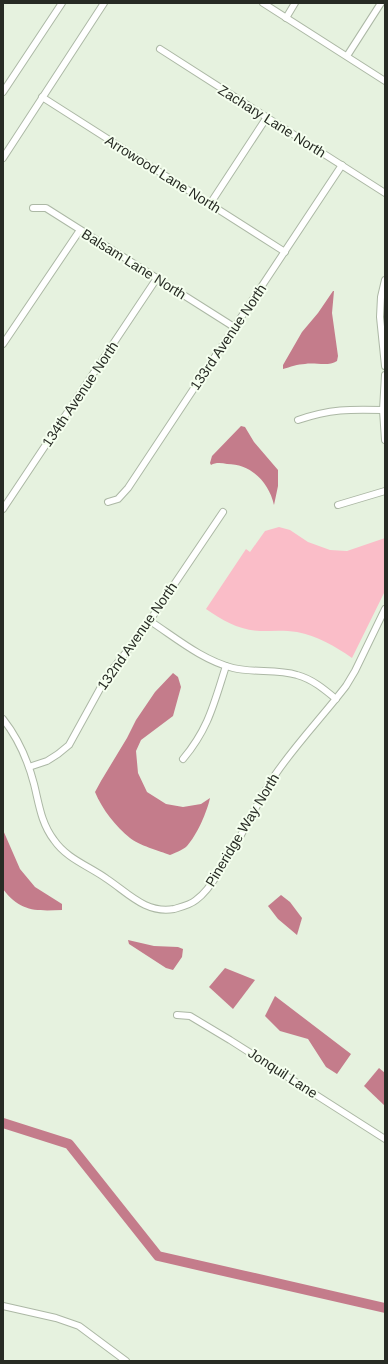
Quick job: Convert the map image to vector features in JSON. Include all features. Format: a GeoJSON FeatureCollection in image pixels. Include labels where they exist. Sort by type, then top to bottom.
{"type":"FeatureCollection","features":[{"type":"Feature","properties":{"kind":"street"},"geometry":{"type":"LineString","coordinates":[[3,92],[62,3]]}},
{"type":"Feature","properties":{"kind":"street"},"geometry":{"type":"LineString","coordinates":[[4,156],[104,3]]}},
{"type":"Feature","properties":{"kind":"street"},"geometry":{"type":"LineString","coordinates":[[263,3],[385,81]]}},
{"type":"Feature","properties":{"kind":"street"},"geometry":{"type":"LineString","coordinates":[[286,18],[295,3]]}},
{"type":"Feature","properties":{"kind":"street"},"geometry":{"type":"LineString","coordinates":[[347,56],[381,3]]}},
{"type":"Feature","properties":{"kind":"street","name":"Zachary Lane North"},"geometry":{"type":"LineString","coordinates":[[160,49],[385,193]]}},
{"type":"Feature","properties":{"kind":"street","name":"Arrowood Lane North"},"geometry":{"type":"LineString","coordinates":[[42,97],[285,252]]}},
{"type":"Feature","properties":{"kind":"street"},"geometry":{"type":"LineString","coordinates":[[210,204],[267,117]]}},
{"type":"Feature","properties":{"kind":"street","name":"133rd Avenue North"},"geometry":{"type":"LineString","coordinates":[[108,502],[118,499],[128,488],[342,165]]}},
{"type":"Feature","properties":{"kind":"street","name":"Balsam Lane North"},"geometry":{"type":"LineString","coordinates":[[33,208],[46,208],[234,327]]}},
{"type":"Feature","properties":{"kind":"street"},"geometry":{"type":"LineString","coordinates":[[3,344],[80,230]]}},
{"type":"Feature","properties":{"kind":"street","name":"134th Avenue North"},"geometry":{"type":"LineString","coordinates":[[3,509],[157,278]]}},
{"type":"Feature","properties":{"kind":"street"},"geometry":{"type":"LineString","coordinates":[[385,280],[381,297],[380,317],[385,366]]}},
{"type":"Feature","properties":{"kind":"street"},"geometry":{"type":"LineString","coordinates":[[385,375],[383,410],[385,440]]}},
{"type":"Feature","properties":{"kind":"street"},"geometry":{"type":"LineString","coordinates":[[298,420],[332,410],[383,410]]}},
{"type":"Feature","properties":{"kind":"street"},"geometry":{"type":"LineString","coordinates":[[338,506],[385,490]]}},
{"type":"Feature","properties":{"kind":"street","name":"132nd Avenue North"},"geometry":{"type":"LineString","coordinates":[[29,767],[53,758],[68,745],[107,676],[150,621],[223,512]]}},
{"type":"Feature","properties":{"kind":"street","name":"Pineridge Way North"},"geometry":{"type":"LineString","coordinates":[[3,719],[15,736],[29,767],[44,825],[63,851],[77,861],[107,878],[143,904],[163,909],[180,907],[203,895],[212,883],[241,837],[274,776],[336,698],[355,671],[385,610]]}},
{"type":"Feature","properties":{"kind":"street"},"geometry":{"type":"LineString","coordinates":[[150,621],[202,655],[226,666],[246,670],[297,674],[320,685],[336,698]]}},
{"type":"Feature","properties":{"kind":"street"},"geometry":{"type":"LineString","coordinates":[[183,759],[202,733],[210,717],[226,666]]}},
{"type":"Feature","properties":{"kind":"street","name":"Jonquil Lane"},"geometry":{"type":"LineString","coordinates":[[177,1015],[190,1016],[213,1029],[385,1139]]}},
{"type":"Feature","properties":{"kind":"street"},"geometry":{"type":"LineString","coordinates":[[3,1306],[56,1318],[79,1326],[126,1361]]}},
{"type":"Feature","properties":{"kind":"shaded area"},"geometry":{"type":"Polygon","coordinates":[[[333,291],[332,313],[338,356],[337,361],[330,364],[300,364],[283,369],[283,365],[302,332],[318,313],[333,291]]]}},
{"type":"Feature","properties":{"kind":"shaded area"},"geometry":{"type":"Polygon","coordinates":[[[241,426],[245,427],[254,442],[278,470],[278,486],[274,505],[268,489],[258,476],[251,471],[236,465],[215,463],[211,465],[210,463],[212,456],[241,426]]]}},
{"type":"Feature","properties":{"kind":"shaded area"},"geometry":{"type":"Polygon","coordinates":[[[279,527],[290,530],[308,542],[330,550],[347,551],[385,538],[385,591],[352,658],[312,636],[292,631],[260,631],[245,629],[225,621],[206,609],[246,549],[250,552],[265,531],[279,527]]]}},
{"type":"Feature","properties":{"kind":"shaded area"},"geometry":{"type":"Polygon","coordinates":[[[173,673],[178,677],[181,687],[173,716],[141,740],[136,751],[138,773],[147,792],[166,804],[183,807],[201,804],[210,798],[207,810],[191,841],[183,849],[170,855],[130,838],[110,817],[101,805],[95,792],[136,720],[155,692],[173,673]]]}},
{"type":"Feature","properties":{"kind":"shaded area"},"geometry":{"type":"Polygon","coordinates":[[[3,830],[20,869],[35,887],[62,904],[62,910],[36,910],[22,906],[9,897],[3,889],[3,830]]]}},
{"type":"Feature","properties":{"kind":"shaded area"},"geometry":{"type":"Polygon","coordinates":[[[281,895],[290,902],[302,918],[297,935],[278,919],[268,906],[281,895]]]}},
{"type":"Feature","properties":{"kind":"shaded area"},"geometry":{"type":"Polygon","coordinates":[[[128,940],[154,946],[178,947],[183,949],[182,957],[173,970],[166,968],[129,944],[128,940]]]}},
{"type":"Feature","properties":{"kind":"shaded area"},"geometry":{"type":"Polygon","coordinates":[[[225,968],[255,980],[233,1009],[209,987],[225,968]]]}},
{"type":"Feature","properties":{"kind":"shaded area"},"geometry":{"type":"Polygon","coordinates":[[[275,996],[351,1054],[337,1074],[326,1067],[308,1039],[280,1031],[265,1016],[275,996]]]}},
{"type":"Feature","properties":{"kind":"shaded area"},"geometry":{"type":"Polygon","coordinates":[[[379,1068],[385,1073],[385,1106],[364,1086],[379,1068]]]}},
{"type":"Feature","properties":{"kind":"waterway"},"geometry":{"type":"LineString","coordinates":[[3,1123],[69,1144],[158,1256],[385,1308]]}}]}
